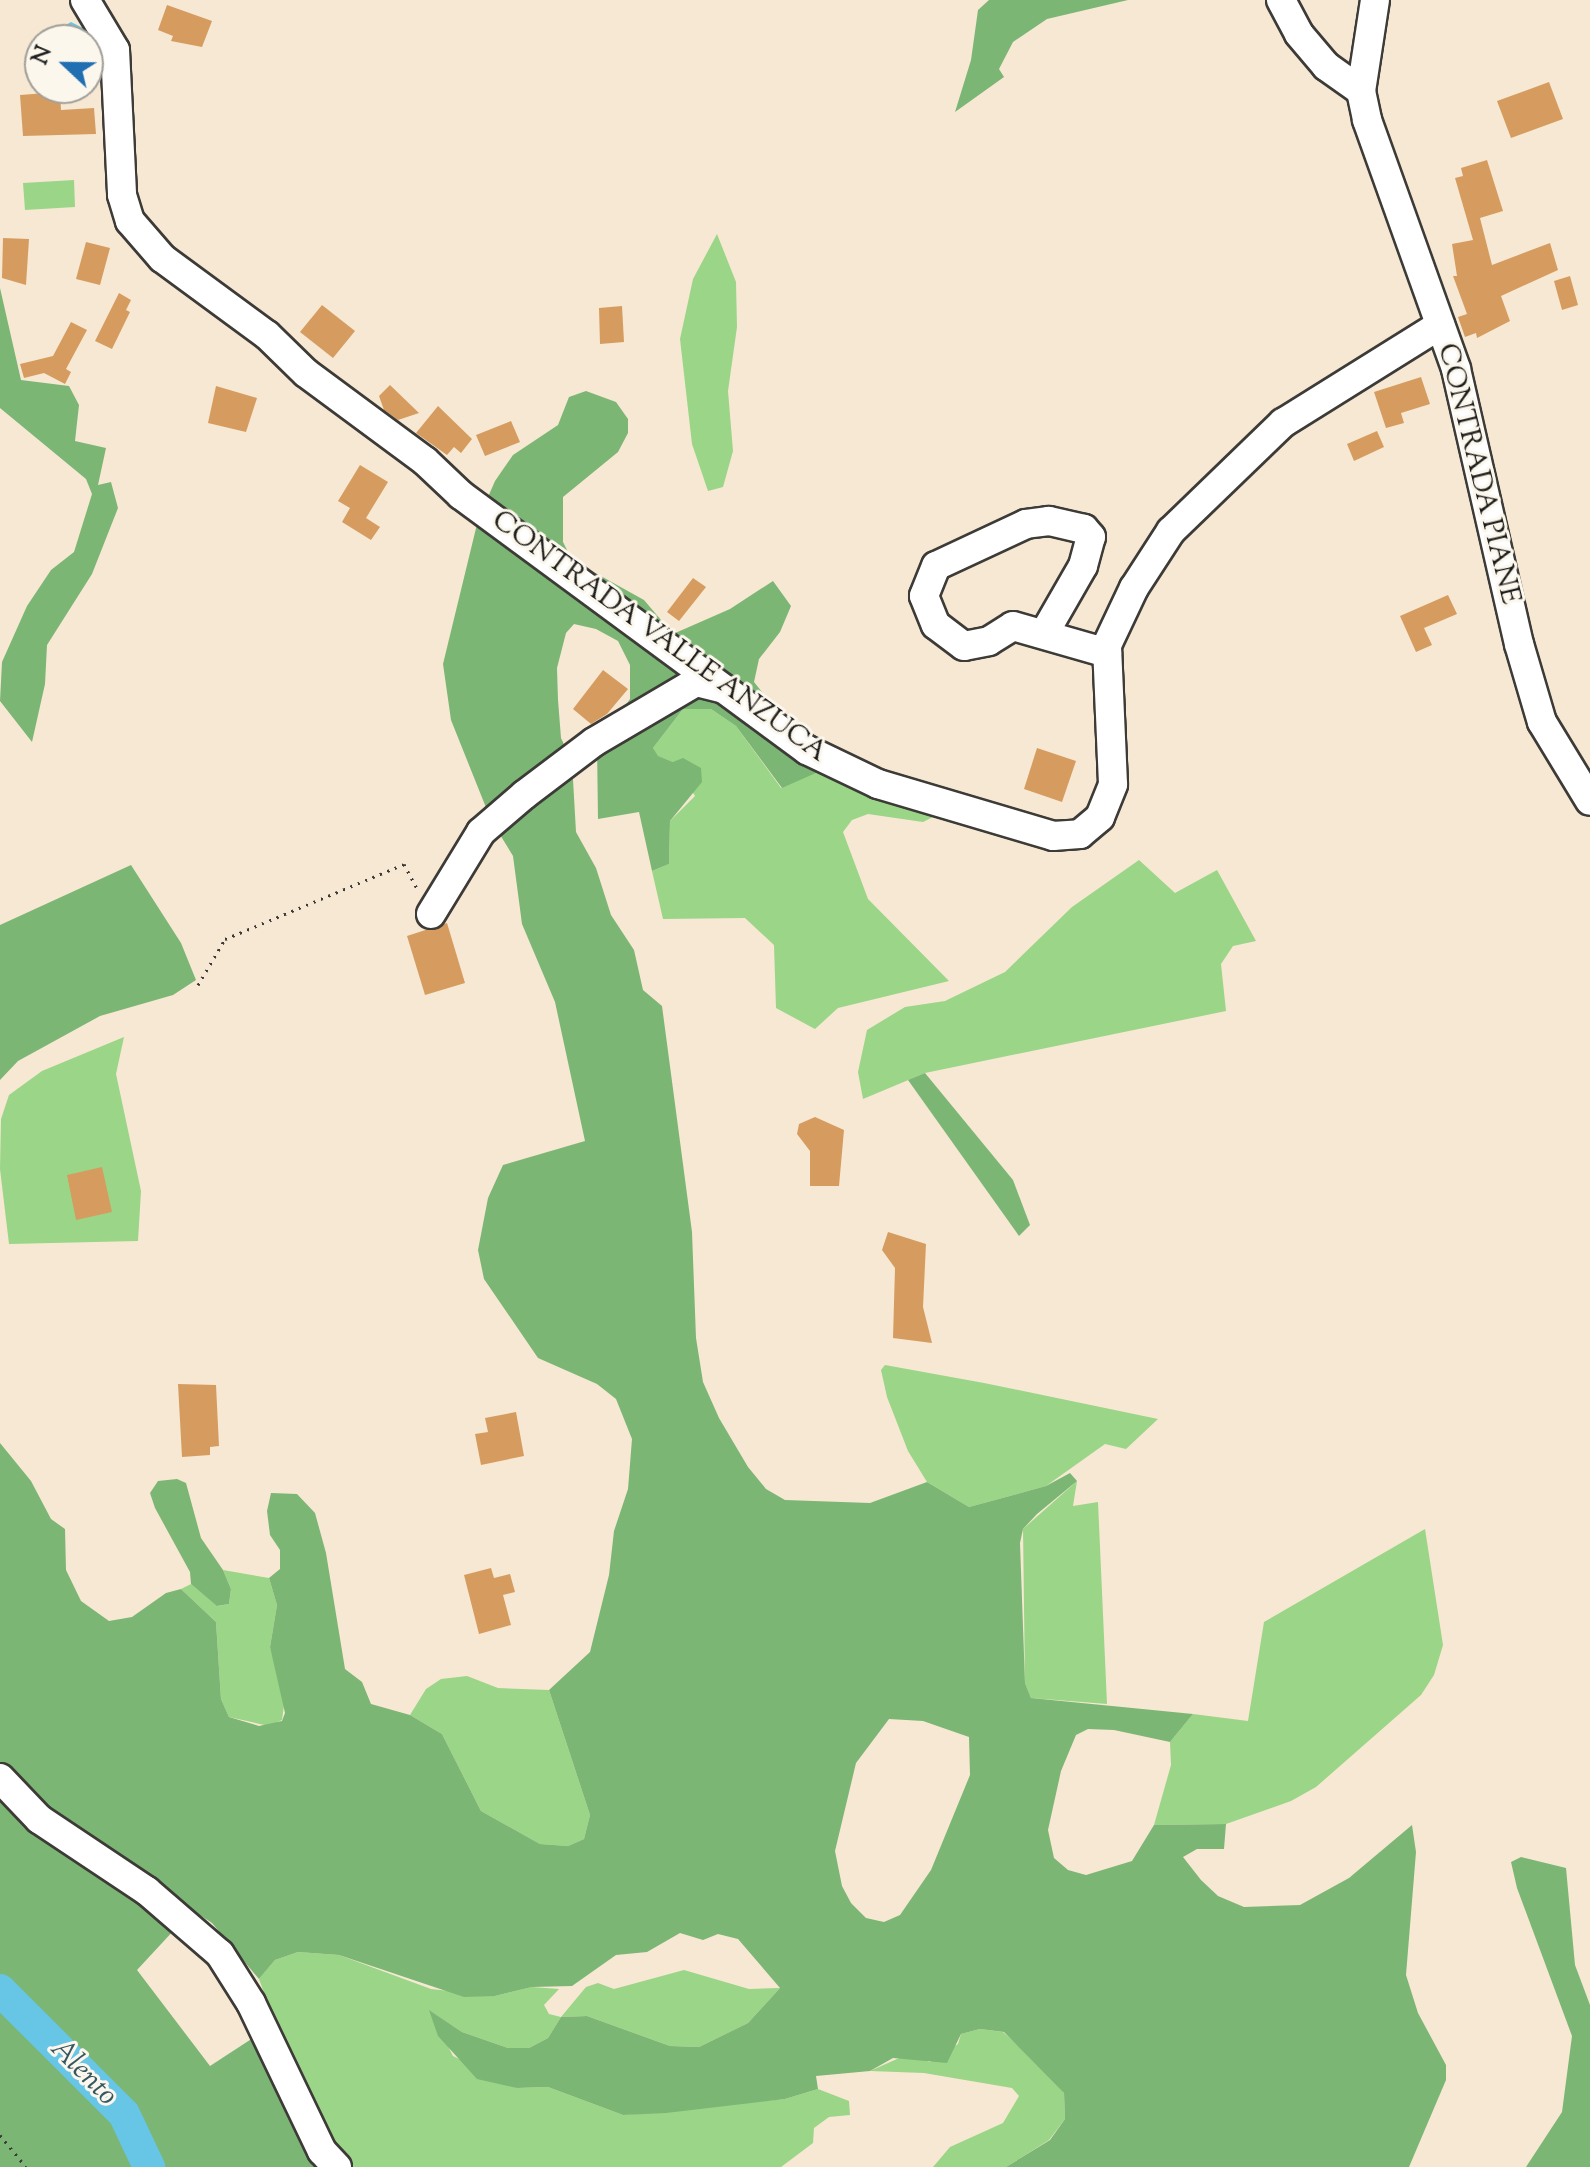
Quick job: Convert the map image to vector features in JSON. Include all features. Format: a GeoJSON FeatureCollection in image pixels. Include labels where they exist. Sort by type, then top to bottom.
{"type":"FeatureCollection","features":[{"type":"Feature","properties":{"kind":"street","name":"CONTRADA VALLE ANZUCA"},"geometry":{"type":"LineString","coordinates":[[85,0],[115,50],[122,195],[130,221],[162,258],[267,335],[306,373],[425,461],[461,495],[807,750],[878,784],[1053,836],[1080,834],[1100,817],[1113,784],[1107,653],[1119,616],[1151,560],[1206,494],[1283,423],[1440,325]]}},
{"type":"Feature","properties":{"kind":"street"},"geometry":{"type":"LineString","coordinates":[[1281,0],[1299,34],[1326,66],[1361,91]]}},
{"type":"Feature","properties":{"kind":"street","name":"CONTRADA PIANE"},"geometry":{"type":"LineString","coordinates":[[1375,0],[1361,91],[1461,386],[1519,644],[1542,722],[1590,801]]}},
{"type":"Feature","properties":{"kind":"street"},"geometry":{"type":"LineString","coordinates":[[1045,632],[1083,566],[1091,537],[1084,529],[1049,521],[1026,524],[936,566],[924,596],[936,625],[964,646],[989,641],[1013,626],[1045,632],[1107,653]]}},
{"type":"Feature","properties":{"kind":"street"},"geometry":{"type":"LineString","coordinates":[[431,914],[481,832],[582,751],[696,682],[729,690]]}},
{"type":"Feature","properties":{"kind":"street"},"geometry":{"type":"LineString","coordinates":[[0,1778],[39,1819],[147,1891],[220,1954],[251,2003],[322,2151],[337,2167]]}},
{"type":"Feature","properties":{"kind":"path"},"geometry":{"type":"LineString","coordinates":[[198,985],[225,939],[404,864],[431,914]]}},
{"type":"Feature","properties":{"kind":"path"},"geometry":{"type":"LineString","coordinates":[[0,2135],[26,2167]]}},
{"type":"Feature","properties":{"kind":"green space"},"geometry":{"type":"Polygon","coordinates":[[[989,0],[1128,0],[1047,19],[1013,42],[999,69],[1004,77],[955,112],[971,60],[978,10],[989,0]]]}},
{"type":"Feature","properties":{"kind":"green space"},"geometry":{"type":"Polygon","coordinates":[[[74,180],[75,207],[25,210],[23,183],[74,180]]]}},
{"type":"Feature","properties":{"kind":"green space"},"geometry":{"type":"Polygon","coordinates":[[[717,234],[736,282],[737,327],[728,391],[733,451],[723,487],[708,491],[692,444],[680,339],[693,279],[717,234]]]}},
{"type":"Feature","properties":{"kind":"green space"},"geometry":{"type":"Polygon","coordinates":[[[0,288],[21,380],[69,386],[79,405],[75,441],[106,448],[98,485],[111,482],[118,508],[92,574],[47,645],[45,684],[32,742],[0,701],[2,662],[27,606],[51,570],[74,552],[92,494],[86,479],[0,408],[0,288]]]}},
{"type":"Feature","properties":{"kind":"green space"},"geometry":{"type":"Polygon","coordinates":[[[586,391],[616,402],[628,419],[628,433],[618,452],[563,497],[563,542],[572,560],[644,600],[673,634],[730,609],[773,581],[791,606],[780,632],[759,659],[754,682],[775,708],[833,752],[838,773],[818,772],[782,788],[736,726],[711,709],[683,709],[653,748],[658,756],[673,762],[683,758],[701,768],[702,782],[670,821],[669,864],[652,871],[639,812],[598,819],[597,744],[630,699],[630,665],[618,641],[596,629],[574,624],[566,633],[557,668],[558,700],[561,738],[572,762],[576,832],[596,868],[611,915],[634,950],[643,990],[662,1006],[692,1232],[696,1338],[703,1382],[719,1418],[748,1467],[766,1489],[785,1500],[870,1503],[927,1482],[969,1507],[1046,1486],[1070,1473],[1077,1481],[1023,1529],[1020,1543],[1025,1683],[1031,1698],[1193,1714],[1170,1742],[1114,1730],[1088,1729],[1076,1735],[1061,1771],[1048,1830],[1054,1858],[1068,1870],[1086,1875],[1132,1861],[1154,1825],[1226,1824],[1224,1849],[1197,1849],[1183,1857],[1201,1880],[1218,1896],[1244,1907],[1300,1905],[1349,1878],[1412,1825],[1416,1852],[1406,1975],[1418,2013],[1446,2065],[1446,2080],[1409,2167],[1006,2167],[1050,2140],[1065,2119],[1064,2093],[1004,2032],[980,2029],[961,2034],[947,2063],[893,2058],[870,2071],[816,2076],[818,2089],[785,2099],[666,2113],[623,2115],[548,2087],[517,2088],[477,2079],[438,2036],[429,2010],[462,2032],[508,2048],[529,2048],[548,2038],[561,2017],[587,2016],[670,2046],[699,2047],[748,2023],[780,1988],[738,1939],[718,1934],[703,1940],[680,1933],[647,1952],[616,1955],[572,1986],[532,1987],[495,1996],[464,1997],[339,1955],[298,1952],[275,1960],[259,1979],[212,1923],[58,1822],[0,1766],[0,1443],[31,1481],[51,1519],[65,1529],[66,1570],[81,1601],[109,1621],[132,1617],[166,1593],[181,1589],[216,1622],[221,1699],[229,1717],[259,1726],[282,1721],[285,1713],[270,1647],[277,1605],[269,1578],[280,1569],[280,1550],[270,1535],[267,1511],[271,1493],[297,1494],[315,1513],[326,1553],[345,1669],[362,1682],[371,1704],[410,1715],[442,1734],[481,1811],[540,1844],[568,1846],[584,1839],[590,1815],[549,1690],[590,1652],[609,1575],[614,1531],[628,1489],[632,1439],[616,1399],[597,1384],[538,1358],[484,1279],[478,1250],[488,1198],[503,1165],[585,1141],[555,1002],[522,924],[513,856],[491,820],[451,720],[443,664],[478,520],[495,481],[513,455],[558,425],[569,397],[586,391]],[[889,1719],[856,1763],[835,1851],[842,1886],[851,1903],[866,1918],[884,1922],[900,1915],[931,1870],[970,1775],[969,1737],[923,1721],[889,1719]]]}},
{"type":"Feature","properties":{"kind":"green space"},"geometry":{"type":"Polygon","coordinates":[[[683,709],[711,709],[736,726],[781,788],[818,771],[838,773],[943,812],[923,822],[868,814],[852,820],[843,832],[868,899],[949,981],[838,1008],[815,1029],[776,1008],[774,945],[745,918],[663,919],[652,871],[669,864],[670,821],[695,796],[673,762],[657,756],[653,748],[683,709]]]}},
{"type":"Feature","properties":{"kind":"green space"},"geometry":{"type":"Polygon","coordinates":[[[1139,860],[1175,893],[1217,870],[1256,941],[1233,946],[1221,964],[1226,1011],[925,1073],[863,1099],[858,1072],[867,1030],[905,1007],[945,1001],[1005,972],[1072,907],[1139,860]]]}},
{"type":"Feature","properties":{"kind":"green space"},"geometry":{"type":"Polygon","coordinates":[[[131,865],[181,943],[196,980],[173,995],[100,1016],[18,1061],[0,1080],[0,925],[131,865]]]}},
{"type":"Feature","properties":{"kind":"green space"},"geometry":{"type":"Polygon","coordinates":[[[124,1037],[116,1074],[141,1191],[138,1241],[9,1244],[0,1169],[1,1119],[9,1095],[42,1071],[124,1037]]]}},
{"type":"Feature","properties":{"kind":"green space"},"geometry":{"type":"Polygon","coordinates":[[[925,1073],[1013,1180],[1030,1225],[1019,1236],[908,1080],[925,1073]]]}},
{"type":"Feature","properties":{"kind":"green space"},"geometry":{"type":"Polygon","coordinates":[[[885,1365],[1158,1419],[1126,1449],[1105,1444],[1046,1486],[969,1507],[927,1482],[908,1451],[887,1397],[881,1370],[885,1365]]]}},
{"type":"Feature","properties":{"kind":"green space"},"geometry":{"type":"Polygon","coordinates":[[[177,1479],[186,1483],[201,1538],[223,1570],[231,1589],[229,1604],[217,1606],[191,1584],[190,1572],[155,1508],[150,1493],[158,1481],[177,1479]]]}},
{"type":"Feature","properties":{"kind":"green space"},"geometry":{"type":"Polygon","coordinates":[[[1077,1481],[1073,1506],[1098,1502],[1107,1704],[1031,1698],[1025,1683],[1023,1529],[1077,1481]]]}},
{"type":"Feature","properties":{"kind":"green space"},"geometry":{"type":"Polygon","coordinates":[[[1425,1529],[1443,1645],[1434,1675],[1421,1695],[1316,1787],[1291,1801],[1226,1824],[1154,1825],[1171,1765],[1170,1742],[1193,1714],[1248,1721],[1264,1622],[1425,1529]]]}},
{"type":"Feature","properties":{"kind":"green space"},"geometry":{"type":"Polygon","coordinates":[[[223,1570],[269,1578],[277,1605],[270,1647],[285,1698],[282,1720],[269,1726],[229,1717],[221,1699],[216,1622],[181,1589],[191,1584],[218,1606],[229,1604],[231,1589],[223,1570]]]}},
{"type":"Feature","properties":{"kind":"green space"},"geometry":{"type":"Polygon","coordinates":[[[467,1676],[498,1688],[549,1690],[590,1815],[584,1839],[568,1846],[540,1844],[481,1811],[442,1734],[410,1715],[426,1689],[441,1679],[467,1676]]]}},
{"type":"Feature","properties":{"kind":"green space"},"geometry":{"type":"Polygon","coordinates":[[[0,1789],[175,1929],[137,1970],[210,2066],[256,2036],[320,2167],[150,2167],[125,2114],[0,1989],[0,1789]]]}},
{"type":"Feature","properties":{"kind":"green space"},"geometry":{"type":"Polygon","coordinates":[[[1521,1857],[1566,1868],[1575,1965],[1590,2005],[1590,2167],[1526,2167],[1562,2112],[1572,2036],[1517,1888],[1511,1862],[1521,1857]]]}},
{"type":"Feature","properties":{"kind":"green space"},"geometry":{"type":"Polygon","coordinates":[[[298,1952],[339,1955],[431,1989],[495,1996],[532,1987],[559,1989],[544,2005],[549,2014],[561,2017],[548,2038],[529,2048],[508,2048],[462,2032],[430,2011],[453,2056],[517,2088],[548,2087],[623,2115],[785,2099],[818,2089],[849,2101],[850,2115],[829,2117],[814,2128],[813,2143],[781,2167],[347,2167],[292,2070],[259,1979],[275,1960],[298,1952]]]}},
{"type":"Feature","properties":{"kind":"green space"},"geometry":{"type":"Polygon","coordinates":[[[684,1970],[749,1989],[780,1988],[748,2023],[699,2047],[670,2046],[587,2016],[561,2017],[586,1987],[598,1983],[614,1989],[684,1970]]]}},
{"type":"Feature","properties":{"kind":"green space"},"geometry":{"type":"Polygon","coordinates":[[[0,1991],[124,2115],[149,2167],[0,2167],[0,1991]]]}},
{"type":"Feature","properties":{"kind":"green space"},"geometry":{"type":"Polygon","coordinates":[[[980,2029],[1003,2032],[1049,2073],[1064,2093],[1065,2119],[1049,2140],[1006,2167],[933,2167],[950,2147],[1003,2123],[1019,2096],[1012,2088],[924,2073],[870,2071],[906,2055],[930,2062],[958,2044],[961,2034],[980,2029]]]}},
{"type":"Feature","properties":{"kind":"building"},"geometry":{"type":"Polygon","coordinates":[[[167,5],[212,21],[202,47],[171,41],[173,36],[158,30],[167,5]]]}},
{"type":"Feature","properties":{"kind":"building"},"geometry":{"type":"Polygon","coordinates":[[[1549,82],[1563,119],[1511,138],[1497,101],[1549,82]]]}},
{"type":"Feature","properties":{"kind":"building"},"geometry":{"type":"Polygon","coordinates":[[[20,95],[24,95],[24,104],[61,104],[61,110],[94,108],[96,134],[23,136],[20,95]]]}},
{"type":"Feature","properties":{"kind":"building"},"geometry":{"type":"Polygon","coordinates":[[[1487,160],[1503,211],[1480,218],[1492,265],[1550,243],[1558,270],[1501,296],[1510,321],[1477,338],[1476,333],[1465,337],[1458,317],[1467,314],[1453,276],[1457,276],[1452,244],[1473,240],[1455,178],[1463,176],[1461,168],[1487,160]]]}},
{"type":"Feature","properties":{"kind":"building"},"geometry":{"type":"Polygon","coordinates":[[[3,238],[29,239],[26,285],[2,278],[3,238]]]}},
{"type":"Feature","properties":{"kind":"building"},"geometry":{"type":"Polygon","coordinates":[[[86,242],[110,248],[100,285],[76,279],[86,242]]]}},
{"type":"Feature","properties":{"kind":"building"},"geometry":{"type":"Polygon","coordinates":[[[1570,276],[1578,305],[1562,310],[1554,281],[1570,276]]]}},
{"type":"Feature","properties":{"kind":"building"},"geometry":{"type":"Polygon","coordinates":[[[119,293],[131,300],[126,310],[130,312],[112,349],[95,341],[119,293]]]}},
{"type":"Feature","properties":{"kind":"building"},"geometry":{"type":"Polygon","coordinates":[[[322,305],[355,331],[333,358],[300,332],[322,305]]]}},
{"type":"Feature","properties":{"kind":"building"},"geometry":{"type":"Polygon","coordinates":[[[622,306],[624,342],[600,344],[599,308],[622,306]]]}},
{"type":"Feature","properties":{"kind":"building"},"geometry":{"type":"Polygon","coordinates":[[[71,322],[87,330],[66,369],[71,372],[65,384],[44,373],[24,378],[20,364],[53,356],[71,322]]]}},
{"type":"Feature","properties":{"kind":"building"},"geometry":{"type":"Polygon","coordinates":[[[1421,377],[1430,404],[1401,413],[1404,423],[1386,428],[1374,392],[1421,377]]]}},
{"type":"Feature","properties":{"kind":"building"},"geometry":{"type":"Polygon","coordinates":[[[390,385],[419,413],[398,420],[384,410],[379,396],[390,385]]]}},
{"type":"Feature","properties":{"kind":"building"},"geometry":{"type":"Polygon","coordinates":[[[216,386],[257,398],[246,432],[208,423],[216,386]]]}},
{"type":"Feature","properties":{"kind":"building"},"geometry":{"type":"Polygon","coordinates":[[[438,406],[472,439],[461,453],[454,447],[447,455],[416,433],[438,406]]]}},
{"type":"Feature","properties":{"kind":"building"},"geometry":{"type":"Polygon","coordinates":[[[511,421],[520,442],[485,456],[476,435],[511,421]]]}},
{"type":"Feature","properties":{"kind":"building"},"geometry":{"type":"Polygon","coordinates":[[[1377,431],[1384,447],[1354,461],[1347,444],[1377,431]]]}},
{"type":"Feature","properties":{"kind":"building"},"geometry":{"type":"Polygon","coordinates":[[[360,465],[388,482],[366,518],[380,527],[371,540],[342,522],[350,508],[338,501],[360,465]]]}},
{"type":"Feature","properties":{"kind":"building"},"geometry":{"type":"Polygon","coordinates":[[[693,578],[706,587],[679,621],[667,612],[693,578]]]}},
{"type":"Feature","properties":{"kind":"building"},"geometry":{"type":"Polygon","coordinates":[[[1448,595],[1457,614],[1424,628],[1432,645],[1416,652],[1400,616],[1448,595]]]}},
{"type":"Feature","properties":{"kind":"building"},"geometry":{"type":"Polygon","coordinates":[[[603,670],[628,689],[607,714],[591,724],[573,709],[603,670]]]}},
{"type":"Feature","properties":{"kind":"building"},"geometry":{"type":"Polygon","coordinates":[[[1037,748],[1076,761],[1062,802],[1024,789],[1037,748]]]}},
{"type":"Feature","properties":{"kind":"building"},"geometry":{"type":"Polygon","coordinates":[[[447,923],[465,983],[425,995],[407,936],[447,923]]]}},
{"type":"Feature","properties":{"kind":"building"},"geometry":{"type":"Polygon","coordinates":[[[815,1117],[844,1130],[839,1186],[810,1186],[810,1151],[797,1134],[799,1124],[815,1117]]]}},
{"type":"Feature","properties":{"kind":"building"},"geometry":{"type":"Polygon","coordinates":[[[102,1167],[112,1212],[76,1220],[67,1175],[102,1167]]]}},
{"type":"Feature","properties":{"kind":"building"},"geometry":{"type":"Polygon","coordinates":[[[888,1232],[926,1244],[923,1307],[932,1343],[893,1338],[895,1268],[882,1250],[888,1232]]]}},
{"type":"Feature","properties":{"kind":"building"},"geometry":{"type":"Polygon","coordinates":[[[178,1384],[216,1385],[219,1446],[210,1447],[210,1455],[182,1457],[178,1384]]]}},
{"type":"Feature","properties":{"kind":"building"},"geometry":{"type":"Polygon","coordinates":[[[516,1412],[524,1456],[481,1465],[475,1434],[488,1432],[485,1418],[516,1412]]]}},
{"type":"Feature","properties":{"kind":"building"},"geometry":{"type":"Polygon","coordinates":[[[491,1568],[494,1578],[510,1574],[515,1592],[503,1595],[511,1625],[479,1634],[464,1575],[491,1568]]]}},
{"type":"Feature","properties":{"kind":"waterway","name":"Alento"},"geometry":{"type":"LineString","coordinates":[[0,1990],[124,2114],[149,2167]]}}]}
